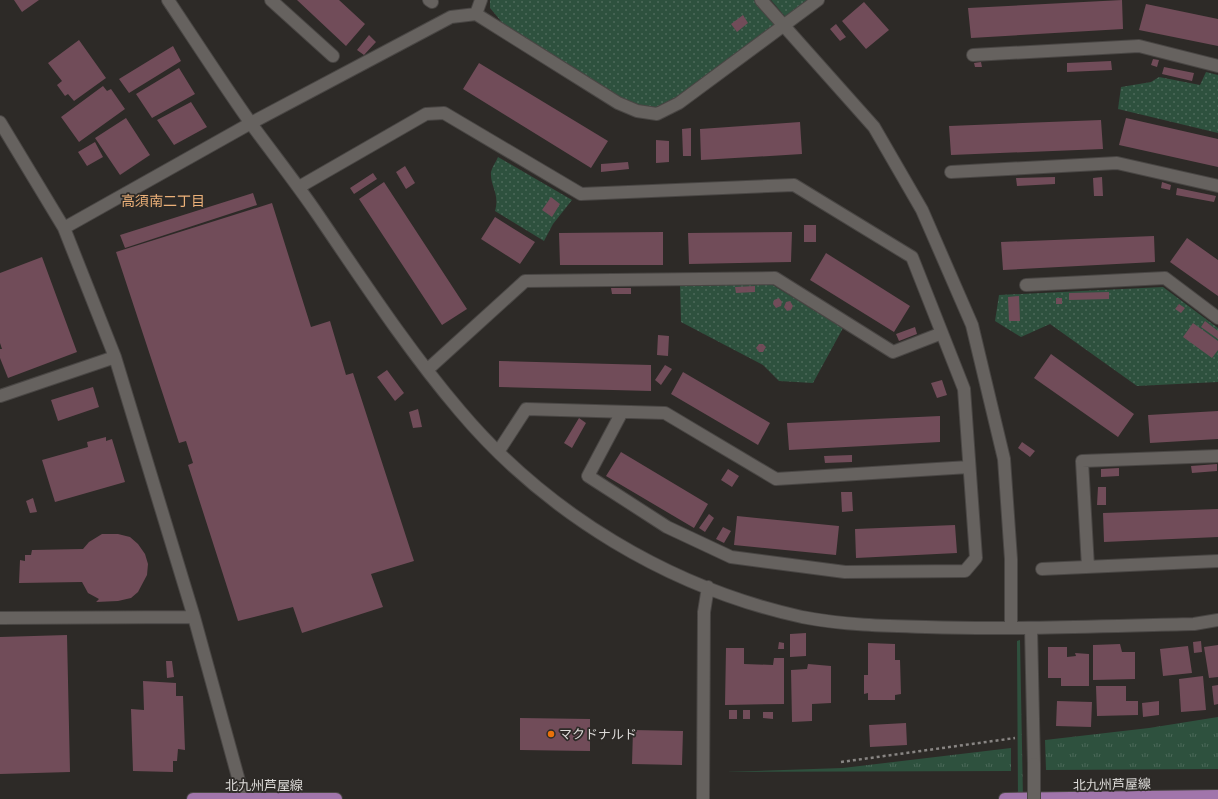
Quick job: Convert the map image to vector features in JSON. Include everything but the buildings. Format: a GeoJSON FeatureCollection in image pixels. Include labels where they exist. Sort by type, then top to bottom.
{"type":"FeatureCollection","features":[{"type":"Feature","properties":{"kind":"main road","name":"北九州芦屋線"},"geometry":{"type":"LineString","coordinates":[[1005,799],[1218,796]]}},
{"type":"Feature","properties":{"kind":"main road","name":"北九州芦屋線"},"geometry":{"type":"LineString","coordinates":[[192,799],[336,799]]}},
{"type":"Feature","properties":{"kind":"street"},"geometry":{"type":"LineString","coordinates":[[168,0],[251,123],[299,187],[381,308],[460,412],[498,452],[544,493],[594,529],[651,563],[708,587],[756,604],[803,617],[858,625],[975,629],[1194,624],[1218,620]]}},
{"type":"Feature","properties":{"kind":"street"},"geometry":{"type":"LineString","coordinates":[[270,0],[333,56]]}},
{"type":"Feature","properties":{"kind":"street"},"geometry":{"type":"LineString","coordinates":[[476,14],[481,0]]}},
{"type":"Feature","properties":{"kind":"street"},"geometry":{"type":"LineString","coordinates":[[761,0],[874,127],[922,210],[972,326],[1004,459],[1011,560],[1011,628]]}},
{"type":"Feature","properties":{"kind":"street"},"geometry":{"type":"LineString","coordinates":[[64,228],[251,123],[451,17],[476,14],[618,103],[637,111],[657,114],[679,103],[818,0]]}},
{"type":"Feature","properties":{"kind":"street"},"geometry":{"type":"LineString","coordinates":[[973,55],[1139,46],[1218,66]]}},
{"type":"Feature","properties":{"kind":"street"},"geometry":{"type":"LineString","coordinates":[[299,187],[426,114],[444,113],[581,194],[794,185],[912,256],[964,389],[976,558],[965,571],[846,572],[731,556],[667,527],[588,476],[622,412]]}},
{"type":"Feature","properties":{"kind":"street"},"geometry":{"type":"LineString","coordinates":[[0,122],[64,228],[115,357],[194,617],[244,799]]}},
{"type":"Feature","properties":{"kind":"street"},"geometry":{"type":"LineString","coordinates":[[951,172],[1117,163],[1218,186]]}},
{"type":"Feature","properties":{"kind":"street"},"geometry":{"type":"LineString","coordinates":[[428,370],[525,281],[775,278],[893,352],[942,333]]}},
{"type":"Feature","properties":{"kind":"street"},"geometry":{"type":"LineString","coordinates":[[1026,285],[1165,278],[1218,318]]}},
{"type":"Feature","properties":{"kind":"street"},"geometry":{"type":"LineString","coordinates":[[0,396],[115,357]]}},
{"type":"Feature","properties":{"kind":"street"},"geometry":{"type":"LineString","coordinates":[[498,452],[526,409],[665,413],[776,479],[969,467]]}},
{"type":"Feature","properties":{"kind":"street"},"geometry":{"type":"LineString","coordinates":[[1088,567],[1082,462],[1218,456]]}},
{"type":"Feature","properties":{"kind":"street"},"geometry":{"type":"LineString","coordinates":[[1042,569],[1218,561]]}},
{"type":"Feature","properties":{"kind":"street"},"geometry":{"type":"LineString","coordinates":[[703,799],[704,612],[708,587]]}},
{"type":"Feature","properties":{"kind":"street"},"geometry":{"type":"LineString","coordinates":[[0,618],[194,617]]}},
{"type":"Feature","properties":{"kind":"street"},"geometry":{"type":"LineString","coordinates":[[1032,628],[1034,799]]}},
{"type":"Feature","properties":{"kind":"path"},"geometry":{"type":"LineString","coordinates":[[841,762],[1015,738]]}},
{"type":"Feature","properties":{"kind":"green space"},"geometry":{"type":"Polygon","coordinates":[[[490,0],[757,0],[778,25],[677,100],[656,109],[640,106],[622,99],[505,26],[490,8],[490,0]]]}},
{"type":"Feature","properties":{"kind":"green space"},"geometry":{"type":"Polygon","coordinates":[[[771,0],[812,0],[787,19],[771,0]]]}},
{"type":"Feature","properties":{"kind":"green space"},"geometry":{"type":"Polygon","coordinates":[[[1206,72],[1218,75],[1218,133],[1118,109],[1121,87],[1151,82],[1159,77],[1200,85],[1206,72]]]}},
{"type":"Feature","properties":{"kind":"green space"},"geometry":{"type":"Polygon","coordinates":[[[498,157],[572,200],[553,224],[544,241],[495,211],[496,195],[491,172],[498,157]]]}},
{"type":"Feature","properties":{"kind":"green space"},"geometry":{"type":"Polygon","coordinates":[[[771,284],[843,328],[813,383],[779,381],[763,365],[681,322],[680,286],[771,284]]]}},
{"type":"Feature","properties":{"kind":"green space"},"geometry":{"type":"Polygon","coordinates":[[[1163,287],[1218,328],[1218,382],[1137,386],[1050,324],[1021,337],[995,321],[999,295],[1163,287]]]}},
{"type":"Feature","properties":{"kind":"green space"},"geometry":{"type":"Polygon","coordinates":[[[1020,640],[1023,799],[1018,799],[1017,641],[1020,640]]]}},
{"type":"Feature","properties":{"kind":"green space"},"geometry":{"type":"Polygon","coordinates":[[[1218,717],[1218,769],[1046,770],[1045,740],[1149,728],[1218,717]]]}},
{"type":"Feature","properties":{"kind":"green space"},"geometry":{"type":"Polygon","coordinates":[[[1011,748],[1011,771],[724,772],[843,768],[1011,748]]]}},
{"type":"Feature","properties":{"kind":"place","name":"マクドナルド"},"geometry":{"type":"Point","coordinates":[551,734]}},
{"type":"Feature","properties":{"kind":"district","name":"高須南二丁目"},"geometry":{"type":"Point","coordinates":[163,201]}}]}
